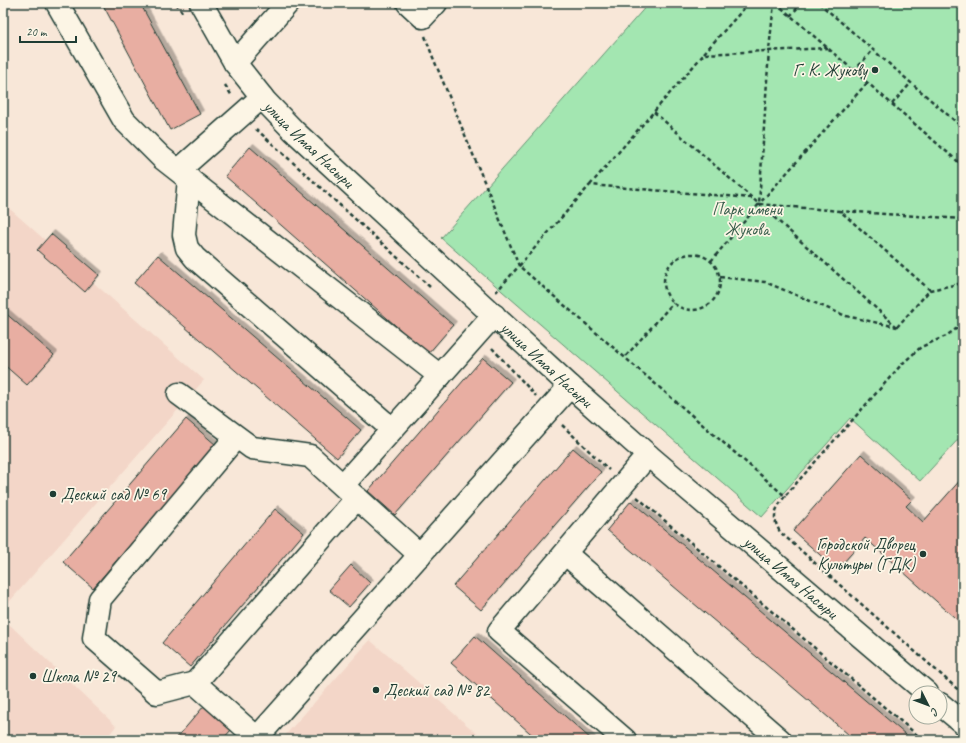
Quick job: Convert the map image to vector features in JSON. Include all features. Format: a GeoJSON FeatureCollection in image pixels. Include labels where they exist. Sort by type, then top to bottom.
{"type":"FeatureCollection","features":[{"type":"Feature","properties":{"kind":"street"},"geometry":{"type":"LineString","coordinates":[[57,3],[124,120],[162,158],[440,376]]}},
{"type":"Feature","properties":{"kind":"street","name":"улица Имая Насыри"},"geometry":{"type":"LineString","coordinates":[[201,3],[235,63],[262,97],[309,146],[493,305],[570,386],[648,455],[918,685]]}},
{"type":"Feature","properties":{"kind":"street"},"geometry":{"type":"LineString","coordinates":[[235,63],[288,3]]}},
{"type":"Feature","properties":{"kind":"street"},"geometry":{"type":"LineString","coordinates":[[262,97],[243,114],[184,174],[184,235],[187,248],[195,258],[392,429]]}},
{"type":"Feature","properties":{"kind":"street"},"geometry":{"type":"LineString","coordinates":[[236,436],[100,599],[94,638],[157,693],[195,683],[350,492],[392,429],[478,333],[493,305]]}},
{"type":"Feature","properties":{"kind":"street"},"geometry":{"type":"LineString","coordinates":[[195,683],[256,739],[570,386]]}},
{"type":"Feature","properties":{"kind":"street"},"geometry":{"type":"LineString","coordinates":[[179,394],[252,448],[310,456],[420,555]]}},
{"type":"Feature","properties":{"kind":"street"},"geometry":{"type":"LineString","coordinates":[[625,740],[499,631],[566,554],[648,455]]}},
{"type":"Feature","properties":{"kind":"street"},"geometry":{"type":"LineString","coordinates":[[566,554],[780,740]]}},
{"type":"Feature","properties":{"kind":"street"},"geometry":{"type":"LineString","coordinates":[[948,711],[963,724]]}},
{"type":"Feature","properties":{"kind":"path"},"geometry":{"type":"LineString","coordinates":[[176,3],[184,16]]}},
{"type":"Feature","properties":{"kind":"path"},"geometry":{"type":"LineString","coordinates":[[493,305],[519,266],[749,3]]}},
{"type":"Feature","properties":{"kind":"path"},"geometry":{"type":"LineString","coordinates":[[775,3],[963,166]]}},
{"type":"Feature","properties":{"kind":"path"},"geometry":{"type":"LineString","coordinates":[[759,204],[769,50],[775,3]]}},
{"type":"Feature","properties":{"kind":"path"},"geometry":{"type":"LineString","coordinates":[[790,16],[802,3]]}},
{"type":"Feature","properties":{"kind":"path"},"geometry":{"type":"LineString","coordinates":[[819,3],[963,128]]}},
{"type":"Feature","properties":{"kind":"path"},"geometry":{"type":"LineString","coordinates":[[422,8],[425,34],[432,55],[519,266],[626,356],[785,496]]}},
{"type":"Feature","properties":{"kind":"path"},"geometry":{"type":"LineString","coordinates":[[704,54],[828,48]]}},
{"type":"Feature","properties":{"kind":"path"},"geometry":{"type":"LineString","coordinates":[[854,71],[873,50]]}},
{"type":"Feature","properties":{"kind":"path"},"geometry":{"type":"LineString","coordinates":[[711,261],[759,204],[867,83]]}},
{"type":"Feature","properties":{"kind":"path"},"geometry":{"type":"LineString","coordinates":[[892,104],[911,83]]}},
{"type":"Feature","properties":{"kind":"path"},"geometry":{"type":"LineString","coordinates":[[224,84],[243,114],[254,127],[434,290]]}},
{"type":"Feature","properties":{"kind":"path"},"geometry":{"type":"LineString","coordinates":[[654,112],[897,327]]}},
{"type":"Feature","properties":{"kind":"path"},"geometry":{"type":"LineString","coordinates":[[590,186],[752,198]]}},
{"type":"Feature","properties":{"kind":"path"},"geometry":{"type":"LineString","coordinates":[[759,204],[963,219]]}},
{"type":"Feature","properties":{"kind":"path"},"geometry":{"type":"LineString","coordinates":[[840,211],[930,290]]}},
{"type":"Feature","properties":{"kind":"path"},"geometry":{"type":"LineString","coordinates":[[689,254],[698,254],[711,261],[719,272],[720,277],[719,291],[708,306],[690,310],[681,308],[673,303],[667,296],[664,288],[664,278],[672,262],[680,256],[689,254]]}},
{"type":"Feature","properties":{"kind":"path"},"geometry":{"type":"LineString","coordinates":[[720,277],[765,282],[846,316],[897,327]]}},
{"type":"Feature","properties":{"kind":"path"},"geometry":{"type":"LineString","coordinates":[[897,327],[930,290],[963,282]]}},
{"type":"Feature","properties":{"kind":"path"},"geometry":{"type":"LineString","coordinates":[[626,356],[673,303]]}},
{"type":"Feature","properties":{"kind":"path"},"geometry":{"type":"LineString","coordinates":[[963,324],[946,336],[921,347],[902,364],[785,496],[776,509],[774,522],[780,532],[963,694]]}},
{"type":"Feature","properties":{"kind":"path"},"geometry":{"type":"LineString","coordinates":[[478,333],[548,410],[624,484],[923,740]]}},
{"type":"Feature","properties":{"kind":"shaded area","name":"Деский сад № 69"},"geometry":{"type":"Polygon","coordinates":[[[3,203],[204,380],[3,609],[3,203]]]}},
{"type":"Feature","properties":{"kind":"shaded area","name":"Школа № 29"},"geometry":{"type":"Polygon","coordinates":[[[3,622],[10,625],[116,726],[105,740],[3,740],[3,622]]]}},
{"type":"Feature","properties":{"kind":"shaded area","name":"Деский сад № 82"},"geometry":{"type":"Polygon","coordinates":[[[370,640],[484,740],[281,740],[370,640]]]}},
{"type":"Feature","properties":{"kind":"green space","name":"Парк имени Жукова"},"geometry":{"type":"Polygon","coordinates":[[[649,3],[963,3],[963,434],[920,481],[850,418],[762,517],[441,238],[649,3]]]}},
{"type":"Feature","properties":{"kind":"building"},"geometry":{"type":"Polygon","coordinates":[[[102,3],[140,3],[200,114],[170,130],[102,3]]]}},
{"type":"Feature","properties":{"kind":"building"},"geometry":{"type":"Polygon","coordinates":[[[250,147],[453,325],[428,354],[225,176],[250,147]]]}},
{"type":"Feature","properties":{"kind":"building"},"geometry":{"type":"Polygon","coordinates":[[[51,234],[99,275],[85,292],[37,250],[51,234]]]}},
{"type":"Feature","properties":{"kind":"building"},"geometry":{"type":"Polygon","coordinates":[[[158,255],[361,430],[337,458],[134,283],[158,255]]]}},
{"type":"Feature","properties":{"kind":"building"},"geometry":{"type":"Polygon","coordinates":[[[3,311],[54,355],[27,385],[3,364],[3,311]]]}},
{"type":"Feature","properties":{"kind":"building"},"geometry":{"type":"Polygon","coordinates":[[[483,358],[511,382],[395,515],[368,491],[483,358]]]}},
{"type":"Feature","properties":{"kind":"building"},"geometry":{"type":"Polygon","coordinates":[[[186,419],[216,445],[93,588],[63,562],[186,419]]]}},
{"type":"Feature","properties":{"kind":"building"},"geometry":{"type":"Polygon","coordinates":[[[573,448],[601,472],[481,610],[453,586],[573,448]]]}},
{"type":"Feature","properties":{"kind":"building","name":"Городской Дворец Культуры (ГДК)"},"geometry":{"type":"Polygon","coordinates":[[[861,454],[912,500],[906,506],[923,522],[963,477],[963,625],[865,538],[837,570],[793,531],[861,454]]]}},
{"type":"Feature","properties":{"kind":"building"},"geometry":{"type":"Polygon","coordinates":[[[631,501],[912,740],[855,740],[607,530],[631,501]]]}},
{"type":"Feature","properties":{"kind":"building"},"geometry":{"type":"Polygon","coordinates":[[[275,509],[304,533],[190,667],[162,643],[275,509]]]}},
{"type":"Feature","properties":{"kind":"building"},"geometry":{"type":"Polygon","coordinates":[[[351,565],[370,583],[349,607],[329,590],[351,565]]]}},
{"type":"Feature","properties":{"kind":"building"},"geometry":{"type":"Polygon","coordinates":[[[475,636],[592,740],[538,740],[451,663],[475,636]]]}},
{"type":"Feature","properties":{"kind":"building"},"geometry":{"type":"Polygon","coordinates":[[[204,706],[231,730],[222,740],[175,740],[204,706]]]}},
{"type":"Feature","properties":{"kind":"place","name":"Г. К. Жукову"},"geometry":{"type":"Point","coordinates":[875,70]}},
{"type":"Feature","properties":{"kind":"place","name":"Деский сад № 69"},"geometry":{"type":"Point","coordinates":[53,494]}},
{"type":"Feature","properties":{"kind":"place","name":"Городской Дворец Культуры (ГДК)"},"geometry":{"type":"Point","coordinates":[923,554]}},
{"type":"Feature","properties":{"kind":"place","name":"Школа № 29"},"geometry":{"type":"Point","coordinates":[33,676]}},
{"type":"Feature","properties":{"kind":"place","name":"Деский сад № 82"},"geometry":{"type":"Point","coordinates":[376,690]}}]}
